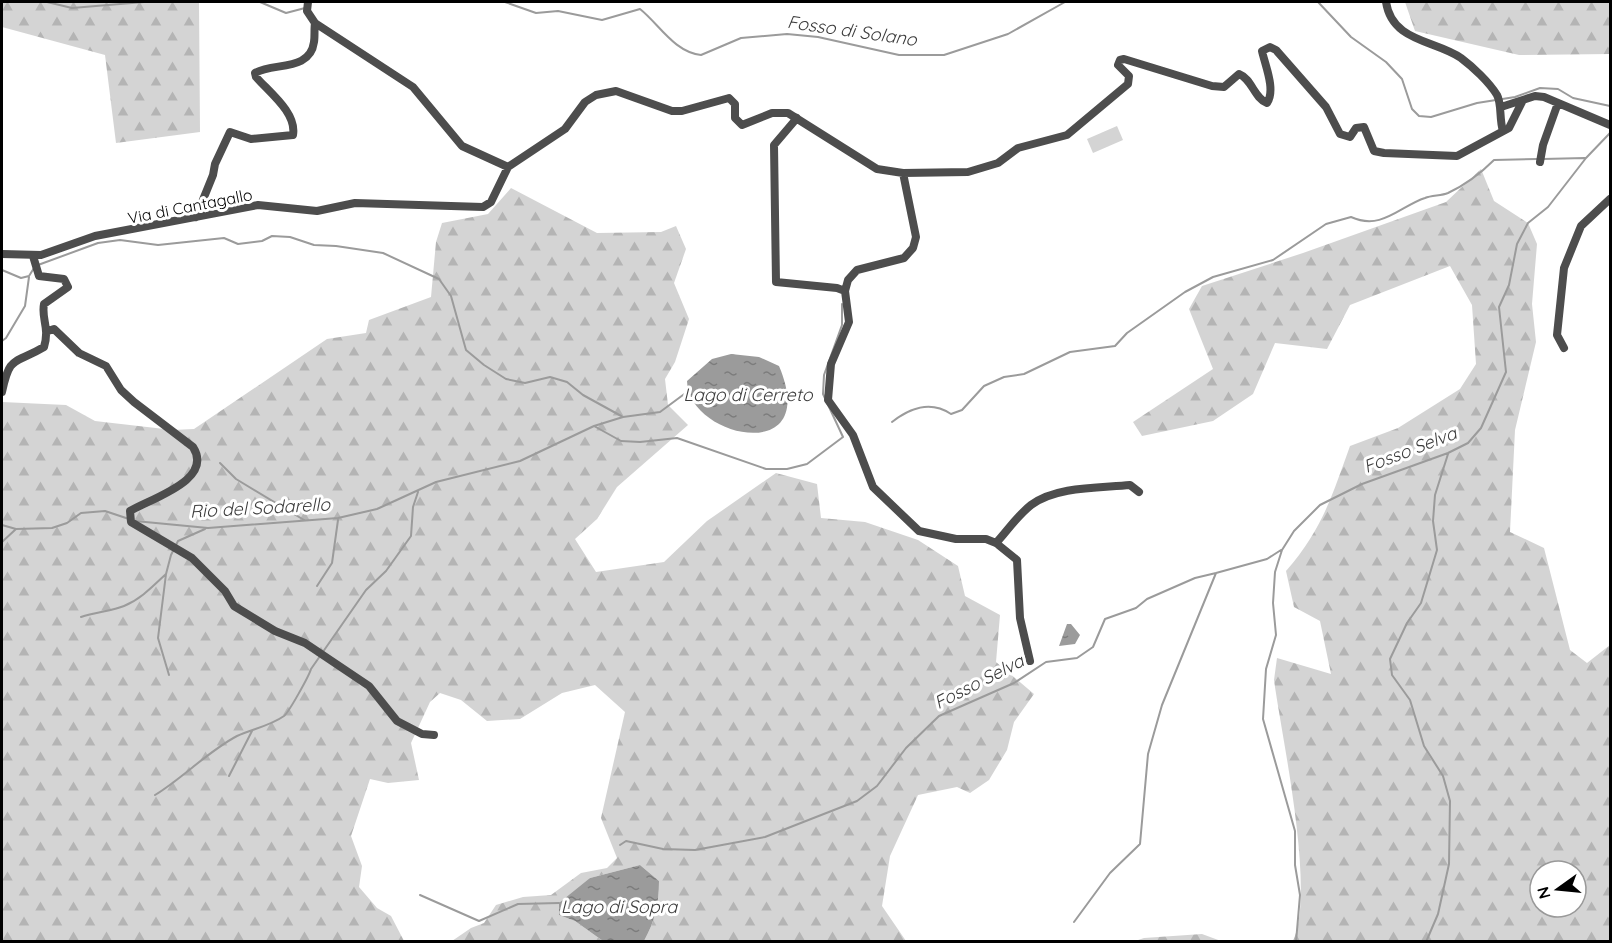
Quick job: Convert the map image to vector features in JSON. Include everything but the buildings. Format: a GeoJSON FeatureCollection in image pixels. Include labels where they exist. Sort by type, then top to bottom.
{"type":"FeatureCollection","features":[{"type":"Feature","properties":{"kind":"street"},"geometry":{"type":"LineString","coordinates":[[308,2],[307,11],[315,23],[413,87],[462,146],[508,167],[565,129],[585,102],[606,91],[616,91],[672,111],[682,111],[729,98],[735,104],[735,118],[742,125],[772,113],[788,113],[868,164],[888,172],[977,171],[998,163],[1018,148],[1067,135],[1128,84],[1129,76],[1118,65],[1120,60],[1124,59],[1212,86],[1224,87],[1239,74],[1244,76],[1261,100],[1267,103],[1271,98],[1270,85],[1262,51],[1270,47],[1276,50],[1326,107],[1340,134],[1350,137],[1356,128],[1364,127],[1374,151],[1457,156],[1511,127],[1522,102]]}},
{"type":"Feature","properties":{"kind":"street"},"geometry":{"type":"LineString","coordinates":[[1386,2],[1402,31],[1429,46],[1460,58],[1499,102],[1499,118],[1503,131]]}},
{"type":"Feature","properties":{"kind":"street"},"geometry":{"type":"LineString","coordinates":[[196,217],[213,175],[215,164],[230,132],[251,139],[293,135],[294,128],[286,111],[255,77],[255,73],[288,66],[303,59],[314,43],[315,23]]}},
{"type":"Feature","properties":{"kind":"street"},"geometry":{"type":"LineString","coordinates":[[1499,102],[1522,102],[1535,96],[1608,124]]}},
{"type":"Feature","properties":{"kind":"street"},"geometry":{"type":"LineString","coordinates":[[1541,159],[1543,145],[1558,103]]}},
{"type":"Feature","properties":{"kind":"street"},"geometry":{"type":"LineString","coordinates":[[797,118],[774,145],[776,282],[837,288],[845,291]]}},
{"type":"Feature","properties":{"kind":"street","name":"Via di Cantagallo"},"geometry":{"type":"LineString","coordinates":[[2,254],[35,260],[95,236],[258,205],[317,211],[355,203],[483,207],[491,202],[508,167]]}},
{"type":"Feature","properties":{"kind":"street"},"geometry":{"type":"LineString","coordinates":[[903,173],[916,237],[913,248],[904,258],[857,270],[848,280],[845,291],[849,321],[831,364],[828,399],[853,435],[873,487],[919,531],[936,536],[986,539],[996,543],[1017,561],[1020,618],[1030,662]]}},
{"type":"Feature","properties":{"kind":"street"},"geometry":{"type":"LineString","coordinates":[[1564,348],[1557,335],[1564,268],[1581,226],[1611,199]]}},
{"type":"Feature","properties":{"kind":"street"},"geometry":{"type":"LineString","coordinates":[[2,362],[11,363],[44,347],[48,331],[43,310],[44,304],[68,287],[64,279],[39,276],[35,260]]}},
{"type":"Feature","properties":{"kind":"street"},"geometry":{"type":"LineString","coordinates":[[48,331],[54,329],[79,353],[106,366],[121,390],[193,447],[197,454],[195,473],[187,482],[130,511],[131,522],[192,558],[225,591],[234,606],[275,631],[305,643],[316,653],[369,686],[397,721],[422,734],[434,735]]}},
{"type":"Feature","properties":{"kind":"street"},"geometry":{"type":"LineString","coordinates":[[2,392],[11,363]]}},
{"type":"Feature","properties":{"kind":"street"},"geometry":{"type":"LineString","coordinates":[[996,543],[1015,519],[1041,499],[1080,490],[1130,485],[1139,492]]}},
{"type":"Feature","properties":{"kind":"green space"},"geometry":{"type":"Polygon","coordinates":[[[2,2],[199,2],[200,132],[116,143],[105,55],[2,27],[2,2]]]}},
{"type":"Feature","properties":{"kind":"green space"},"geometry":{"type":"Polygon","coordinates":[[[1405,2],[1610,2],[1610,54],[1519,55],[1415,31],[1405,2]]]}},
{"type":"Feature","properties":{"kind":"green space"},"geometry":{"type":"Polygon","coordinates":[[[1117,126],[1123,140],[1093,153],[1087,139],[1117,126]]]}},
{"type":"Feature","properties":{"kind":"green space"},"geometry":{"type":"Polygon","coordinates":[[[1481,169],[1494,201],[1528,223],[1537,244],[1532,304],[1536,342],[1515,430],[1510,532],[1544,548],[1570,650],[1587,663],[1610,645],[1610,941],[1293,941],[1299,918],[1301,888],[1299,852],[1290,776],[1274,680],[1277,658],[1331,674],[1320,621],[1294,607],[1286,571],[1309,541],[1325,512],[1350,446],[1398,428],[1460,389],[1476,364],[1472,305],[1450,266],[1350,305],[1327,349],[1275,343],[1253,394],[1213,421],[1142,436],[1133,422],[1213,369],[1189,309],[1202,286],[1446,202],[1481,169]]]}},
{"type":"Feature","properties":{"kind":"green space"},"geometry":{"type":"Polygon","coordinates":[[[511,188],[597,233],[661,232],[676,226],[686,249],[674,283],[689,319],[675,362],[665,379],[668,405],[688,425],[617,487],[597,519],[575,539],[596,572],[664,562],[707,521],[776,473],[817,484],[821,518],[865,522],[918,540],[958,566],[965,596],[1000,615],[996,662],[1034,694],[1014,722],[1007,750],[989,780],[970,793],[957,787],[918,795],[890,856],[882,906],[906,941],[644,941],[656,912],[659,881],[640,865],[590,878],[559,915],[575,921],[603,941],[452,941],[471,928],[484,923],[496,905],[523,897],[551,895],[581,873],[607,868],[617,858],[601,818],[625,712],[595,685],[562,693],[520,719],[487,721],[461,700],[440,693],[430,702],[411,743],[419,780],[388,783],[370,779],[351,836],[362,866],[359,887],[377,908],[391,916],[404,941],[2,942],[2,402],[66,405],[95,421],[173,430],[194,429],[327,339],[366,333],[369,320],[431,297],[436,242],[442,223],[488,214],[511,188]]]}},
{"type":"Feature","properties":{"kind":"green space"},"geometry":{"type":"Polygon","coordinates":[[[1202,934],[1221,941],[1135,941],[1144,938],[1202,934]]]}},
{"type":"Feature","properties":{"kind":"water","name":"Lago di Cerreto"},"geometry":{"type":"Polygon","coordinates":[[[731,354],[759,357],[779,366],[787,398],[783,419],[769,430],[750,433],[728,428],[708,417],[693,401],[687,381],[712,359],[731,354]]]}},
{"type":"Feature","properties":{"kind":"water"},"geometry":{"type":"Polygon","coordinates":[[[1067,624],[1071,624],[1080,635],[1075,644],[1059,646],[1067,624]]]}},
{"type":"Feature","properties":{"kind":"water","name":"Lago di Sopra"},"geometry":{"type":"Polygon","coordinates":[[[640,865],[659,881],[656,912],[644,941],[603,941],[575,921],[559,915],[559,903],[590,878],[640,865]]]}},
{"type":"Feature","properties":{"kind":"waterway","name":"Fosso di Solano"},"geometry":{"type":"LineString","coordinates":[[47,2],[72,8],[144,2]]}},
{"type":"Feature","properties":{"kind":"waterway","name":"Fosso di Solano"},"geometry":{"type":"LineString","coordinates":[[260,2],[286,13],[305,8]]}},
{"type":"Feature","properties":{"kind":"waterway","name":"Fosso di Solano"},"geometry":{"type":"LineString","coordinates":[[505,2],[536,13],[558,11],[602,20],[640,9],[675,43],[691,53],[701,55],[741,38],[787,34],[818,37],[899,55],[944,55],[1008,34],[1065,2]]}},
{"type":"Feature","properties":{"kind":"waterway"},"geometry":{"type":"LineString","coordinates":[[1318,2],[1351,37],[1386,62],[1402,79],[1412,109],[1419,116],[1431,117],[1477,103],[1515,97],[1540,88],[1558,89],[1573,98],[1610,106]]}},
{"type":"Feature","properties":{"kind":"waterway","name":"Fosso Selva"},"geometry":{"type":"LineString","coordinates":[[1296,942],[1300,895],[1295,865],[1295,831],[1263,719],[1266,669],[1276,635],[1273,603],[1275,572],[1282,550],[1294,531],[1320,505],[1362,484],[1448,453],[1468,443],[1481,428],[1506,372],[1499,307],[1509,285],[1517,244],[1528,223],[1548,207],[1586,158],[1610,133]]}},
{"type":"Feature","properties":{"kind":"waterway"},"geometry":{"type":"LineString","coordinates":[[1543,159],[1585,158]]}},
{"type":"Feature","properties":{"kind":"waterway"},"geometry":{"type":"LineString","coordinates":[[892,422],[920,407],[935,407],[951,414],[962,410],[984,386],[1004,377],[1024,374],[1070,352],[1115,346],[1127,333],[1185,292],[1213,277],[1273,260],[1326,224],[1351,217],[1362,221],[1372,221],[1390,216],[1425,198],[1454,190],[1484,170],[1494,160],[1537,159]]}},
{"type":"Feature","properties":{"kind":"waterway"},"geometry":{"type":"LineString","coordinates":[[38,265],[98,243],[120,240],[158,245],[224,238],[238,244],[262,241],[272,236],[290,237],[314,245],[383,253],[439,279],[451,296],[466,350],[484,365],[506,379],[525,383],[550,377],[567,382],[583,395],[623,417]]}},
{"type":"Feature","properties":{"kind":"waterway"},"geometry":{"type":"LineString","coordinates":[[2,270],[21,278],[29,276],[34,268]]}},
{"type":"Feature","properties":{"kind":"waterway"},"geometry":{"type":"LineString","coordinates":[[2,341],[25,306],[29,277]]}},
{"type":"Feature","properties":{"kind":"waterway"},"geometry":{"type":"LineString","coordinates":[[594,426],[621,441],[640,442],[677,438],[766,469],[787,469],[807,464],[843,437],[823,394],[824,375],[842,325],[842,304]]}},
{"type":"Feature","properties":{"kind":"waterway","name":"Rio del Sodarello"},"geometry":{"type":"LineString","coordinates":[[135,521],[208,528],[338,518],[377,509],[436,482],[520,461],[594,426],[623,417],[660,412],[687,392]]}},
{"type":"Feature","properties":{"kind":"waterway"},"geometry":{"type":"LineString","coordinates":[[1426,942],[1438,914],[1449,864],[1450,801],[1443,776],[1424,746],[1410,700],[1392,675],[1390,659],[1407,623],[1421,603],[1437,550],[1433,521],[1435,495],[1448,454]]}},
{"type":"Feature","properties":{"kind":"waterway"},"geometry":{"type":"LineString","coordinates":[[220,463],[236,479],[304,520]]}},
{"type":"Feature","properties":{"kind":"waterway","name":"Rio del Sodarello"},"geometry":{"type":"LineString","coordinates":[[155,795],[226,742],[273,722],[287,713],[311,669],[366,590],[386,571],[411,536],[413,507],[418,492]]}},
{"type":"Feature","properties":{"kind":"waterway","name":"Rio del Sodarello"},"geometry":{"type":"LineString","coordinates":[[2,542],[16,529],[52,528],[67,523],[81,513],[105,511],[129,519]]}},
{"type":"Feature","properties":{"kind":"waterway"},"geometry":{"type":"LineString","coordinates":[[317,586],[332,563],[338,520]]}},
{"type":"Feature","properties":{"kind":"waterway"},"geometry":{"type":"LineString","coordinates":[[2,525],[16,529]]}},
{"type":"Feature","properties":{"kind":"waterway"},"geometry":{"type":"LineString","coordinates":[[169,675],[158,638],[166,574],[178,541],[205,529]]}},
{"type":"Feature","properties":{"kind":"waterway","name":"Fosso Selva"},"geometry":{"type":"LineString","coordinates":[[1074,922],[1110,873],[1140,844],[1148,754],[1162,705],[1216,573],[1267,559],[1281,550]]}},
{"type":"Feature","properties":{"kind":"waterway","name":"Fosso Selva"},"geometry":{"type":"LineString","coordinates":[[620,845],[626,841],[663,849],[695,850],[765,837],[857,801],[877,786],[906,748],[939,716],[1014,683],[1046,662],[1077,658],[1093,647],[1105,619],[1136,608],[1147,599],[1195,578],[1216,573]]}},
{"type":"Feature","properties":{"kind":"waterway"},"geometry":{"type":"LineString","coordinates":[[81,617],[119,608],[136,600],[166,574]]}},
{"type":"Feature","properties":{"kind":"waterway"},"geometry":{"type":"LineString","coordinates":[[229,776],[252,731]]}},
{"type":"Feature","properties":{"kind":"waterway"},"geometry":{"type":"LineString","coordinates":[[420,895],[479,921],[518,904],[559,903]]}}]}
